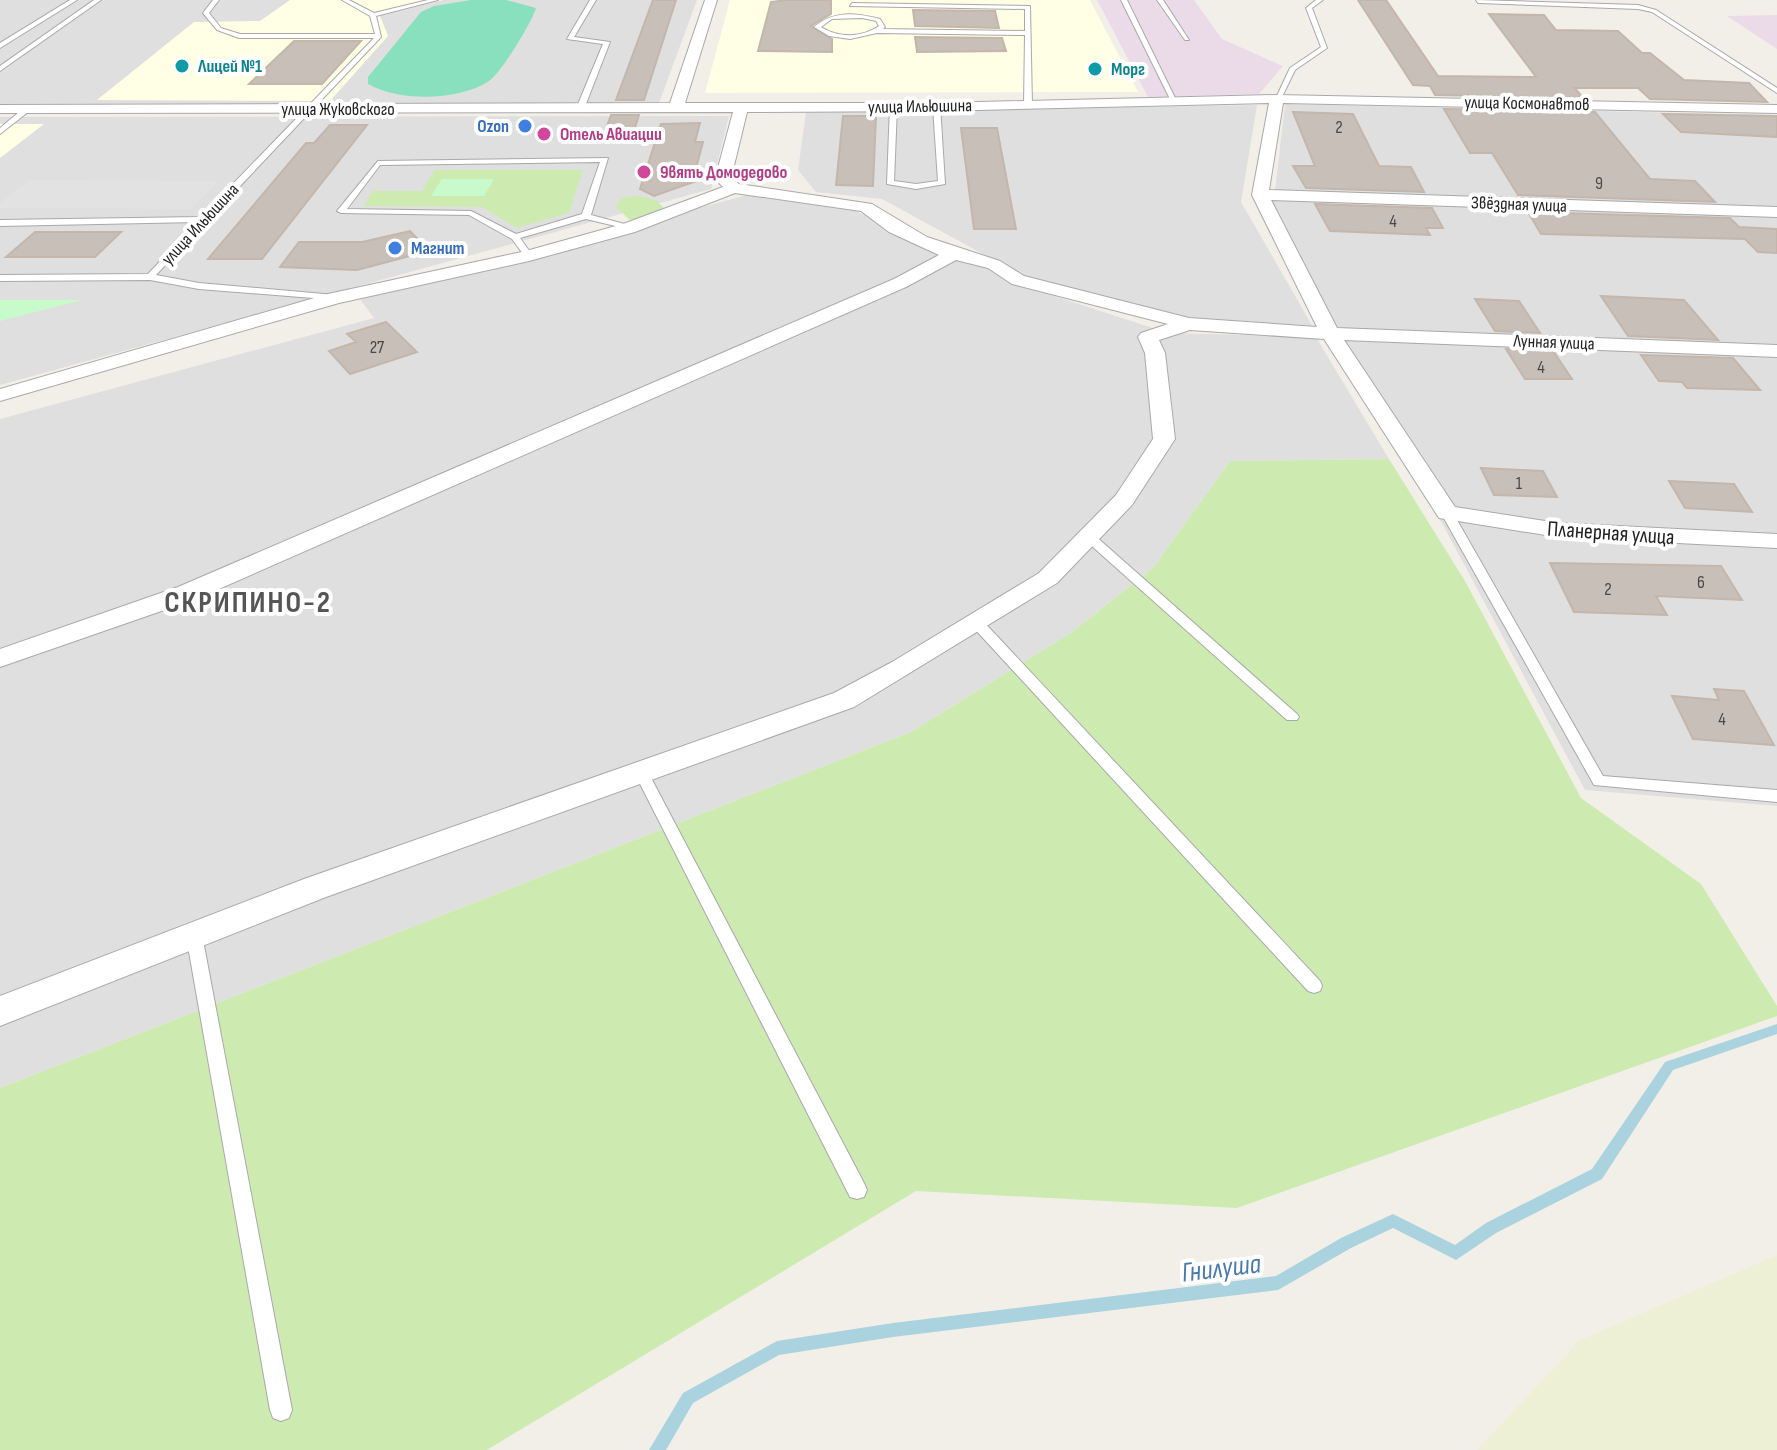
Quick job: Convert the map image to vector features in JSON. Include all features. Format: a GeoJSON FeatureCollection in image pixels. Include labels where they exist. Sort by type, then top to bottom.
{"type":"FeatureCollection","features":[{"type":"Feature","properties":{"kind":"street"},"geometry":{"type":"LineString","coordinates":[[676,108],[711,0]]}},
{"type":"Feature","properties":{"kind":"street"},"geometry":{"type":"LineString","coordinates":[[1277,99],[1260,195],[1330,333],[1447,513]]}},
{"type":"Feature","properties":{"kind":"street","name":"улица Ильюшина"},"geometry":{"type":"LineString","coordinates":[[676,108],[937,107],[1277,99]]}},
{"type":"Feature","properties":{"kind":"street","name":"улица Космонавтов"},"geometry":{"type":"LineString","coordinates":[[1277,99],[1777,109]]}},
{"type":"Feature","properties":{"kind":"street","name":"улица Жуковского"},"geometry":{"type":"LineString","coordinates":[[0,109],[676,108]]}},
{"type":"Feature","properties":{"kind":"street"},"geometry":{"type":"LineString","coordinates":[[0,395],[335,298],[529,256],[629,228],[734,188],[723,179],[741,108]]}},
{"type":"Feature","properties":{"kind":"street","name":"Лунная улица"},"geometry":{"type":"LineString","coordinates":[[734,188],[866,207],[877,218],[953,254],[995,262],[1018,280],[1189,324],[1245,330],[1777,351]]}},
{"type":"Feature","properties":{"kind":"street","name":"Звёздная улица"},"geometry":{"type":"LineString","coordinates":[[1260,195],[1777,212]]}},
{"type":"Feature","properties":{"kind":"street"},"geometry":{"type":"LineString","coordinates":[[0,658],[201,588],[886,289],[953,254]]}},
{"type":"Feature","properties":{"kind":"street"},"geometry":{"type":"LineString","coordinates":[[0,1011],[315,888],[844,700],[1048,578],[1124,500],[1164,439],[1155,353],[1148,337],[1189,324]]}},
{"type":"Feature","properties":{"kind":"street","name":"Планерная улица"},"geometry":{"type":"LineString","coordinates":[[1447,513],[1558,530],[1777,541]]}},
{"type":"Feature","properties":{"kind":"lane"},"geometry":{"type":"LineString","coordinates":[[0,46],[74,0]]}},
{"type":"Feature","properties":{"kind":"lane"},"geometry":{"type":"LineString","coordinates":[[0,69],[98,0]]}},
{"type":"Feature","properties":{"kind":"lane"},"geometry":{"type":"LineString","coordinates":[[216,0],[206,13],[219,29],[239,36],[379,36],[373,12],[345,0]]}},
{"type":"Feature","properties":{"kind":"lane"},"geometry":{"type":"LineString","coordinates":[[373,15],[435,0]]}},
{"type":"Feature","properties":{"kind":"lane"},"geometry":{"type":"LineString","coordinates":[[580,109],[607,42],[570,39],[593,0]]}},
{"type":"Feature","properties":{"kind":"lane"},"geometry":{"type":"LineString","coordinates":[[1124,0],[1175,101]]}},
{"type":"Feature","properties":{"kind":"lane"},"geometry":{"type":"LineString","coordinates":[[1160,0],[1187,39]]}},
{"type":"Feature","properties":{"kind":"lane"},"geometry":{"type":"LineString","coordinates":[[1277,99],[1292,69],[1324,48],[1309,8],[1320,0]]}},
{"type":"Feature","properties":{"kind":"lane"},"geometry":{"type":"LineString","coordinates":[[1478,1],[1638,7],[1654,11],[1777,91]]}},
{"type":"Feature","properties":{"kind":"lane"},"geometry":{"type":"LineString","coordinates":[[851,15],[853,2],[1028,7],[1028,105]]}},
{"type":"Feature","properties":{"kind":"lane"},"geometry":{"type":"LineString","coordinates":[[878,31],[882,27],[878,20],[851,15],[824,19],[817,27],[826,33],[841,36],[878,31],[1029,33]]}},
{"type":"Feature","properties":{"kind":"lane","name":"улица Ильюшина"},"geometry":{"type":"LineString","coordinates":[[150,277],[202,219],[314,109],[379,36]]}},
{"type":"Feature","properties":{"kind":"lane"},"geometry":{"type":"LineString","coordinates":[[893,107],[890,182],[904,187],[931,187],[942,182],[937,107]]}},
{"type":"Feature","properties":{"kind":"lane"},"geometry":{"type":"LineString","coordinates":[[0,132],[28,109]]}},
{"type":"Feature","properties":{"kind":"lane"},"geometry":{"type":"LineString","coordinates":[[529,256],[515,237],[471,213],[341,211],[378,163],[605,160],[586,216]]}},
{"type":"Feature","properties":{"kind":"lane"},"geometry":{"type":"LineString","coordinates":[[515,237],[586,216],[629,228]]}},
{"type":"Feature","properties":{"kind":"lane"},"geometry":{"type":"LineString","coordinates":[[0,223],[202,219]]}},
{"type":"Feature","properties":{"kind":"lane"},"geometry":{"type":"LineString","coordinates":[[0,278],[150,277]]}},
{"type":"Feature","properties":{"kind":"lane","name":"улица Ильюшина"},"geometry":{"type":"LineString","coordinates":[[150,277],[199,286],[335,298]]}},
{"type":"Feature","properties":{"kind":"lane"},"geometry":{"type":"LineString","coordinates":[[1447,513],[1599,781],[1777,796]]}},
{"type":"Feature","properties":{"kind":"lane"},"geometry":{"type":"LineString","coordinates":[[1089,537],[1292,717]]}},
{"type":"Feature","properties":{"kind":"lane"},"geometry":{"type":"LineString","coordinates":[[976,622],[1314,986]]}},
{"type":"Feature","properties":{"kind":"lane"},"geometry":{"type":"LineString","coordinates":[[642,774],[857,1190]]}},
{"type":"Feature","properties":{"kind":"lane"},"geometry":{"type":"LineString","coordinates":[[194,935],[281,1410]]}},
{"type":"Feature","properties":{"kind":"shaded area"},"geometry":{"type":"Polygon","coordinates":[[[0,0],[697,0],[659,103],[0,104],[0,0]]]}},
{"type":"Feature","properties":{"kind":"shaded area"},"geometry":{"type":"Polygon","coordinates":[[[290,0],[443,0],[380,16],[388,36],[330,101],[97,100],[194,22],[260,21],[290,0]]]}},
{"type":"Feature","properties":{"kind":"shaded area"},"geometry":{"type":"Polygon","coordinates":[[[730,0],[1090,0],[1138,92],[705,93],[730,0]]]}},
{"type":"Feature","properties":{"kind":"shaded area"},"geometry":{"type":"Polygon","coordinates":[[[1097,0],[1194,0],[1222,39],[1283,66],[1259,94],[1148,97],[1097,0]]]}},
{"type":"Feature","properties":{"kind":"shaded area"},"geometry":{"type":"Polygon","coordinates":[[[1777,15],[1777,49],[1727,16],[1777,15]]]}},
{"type":"Feature","properties":{"kind":"shaded area"},"geometry":{"type":"Polygon","coordinates":[[[1285,104],[1777,115],[1777,806],[1585,790],[1273,208],[1285,104]]]}},
{"type":"Feature","properties":{"kind":"shaded area"},"geometry":{"type":"Polygon","coordinates":[[[1257,105],[1241,202],[1313,327],[1230,325],[1175,316],[1027,278],[882,199],[816,192],[798,170],[806,112],[1257,105]]]}},
{"type":"Feature","properties":{"kind":"shaded area"},"geometry":{"type":"Polygon","coordinates":[[[729,116],[711,189],[0,385],[0,117],[729,116]]]}},
{"type":"Feature","properties":{"kind":"shaded area"},"geometry":{"type":"Polygon","coordinates":[[[0,124],[44,124],[0,158],[0,124]]]}},
{"type":"Feature","properties":{"kind":"shaded area"},"geometry":{"type":"Polygon","coordinates":[[[29,180],[219,181],[192,209],[0,208],[0,203],[29,180]]]}},
{"type":"Feature","properties":{"kind":"shaded area","name":"СКРИПИНО-2"},"geometry":{"type":"Polygon","coordinates":[[[747,195],[855,211],[986,265],[1011,282],[1168,333],[1316,337],[1389,459],[1230,461],[1153,568],[1072,632],[911,732],[0,1088],[0,419],[374,318],[360,299],[747,195]]]}},
{"type":"Feature","properties":{"kind":"shaded area"},"geometry":{"type":"Polygon","coordinates":[[[1777,1255],[1777,1450],[1477,1450],[1580,1340],[1777,1255]]]}},
{"type":"Feature","properties":{"kind":"green space"},"geometry":{"type":"Polygon","coordinates":[[[471,0],[506,0],[536,8],[516,47],[489,81],[462,92],[429,97],[396,94],[368,84],[368,77],[421,12],[434,6],[471,0]]]}},
{"type":"Feature","properties":{"kind":"green space"},"geometry":{"type":"Polygon","coordinates":[[[434,170],[583,170],[569,213],[516,228],[482,207],[364,206],[372,191],[422,191],[434,170]]]}},
{"type":"Feature","properties":{"kind":"green space"},"geometry":{"type":"Polygon","coordinates":[[[442,179],[494,179],[484,196],[431,196],[442,179]]]}},
{"type":"Feature","properties":{"kind":"green space"},"geometry":{"type":"Polygon","coordinates":[[[638,196],[656,200],[666,210],[631,221],[616,207],[622,197],[638,196]]]}},
{"type":"Feature","properties":{"kind":"green space"},"geometry":{"type":"Polygon","coordinates":[[[0,300],[83,300],[0,321],[0,300]]]}},
{"type":"Feature","properties":{"kind":"green space"},"geometry":{"type":"Polygon","coordinates":[[[1389,459],[1465,581],[1581,798],[1701,884],[1777,1006],[1777,1016],[1237,1208],[916,1191],[487,1450],[0,1450],[0,1088],[911,732],[1072,632],[1153,568],[1230,461],[1389,459]]]}},
{"type":"Feature","properties":{"kind":"building"},"geometry":{"type":"Polygon","coordinates":[[[653,0],[676,0],[644,100],[616,100],[653,0]]]}},
{"type":"Feature","properties":{"kind":"building"},"geometry":{"type":"Polygon","coordinates":[[[831,0],[831,14],[811,26],[832,39],[832,52],[758,51],[771,2],[831,0]]]}},
{"type":"Feature","properties":{"kind":"building"},"geometry":{"type":"Polygon","coordinates":[[[1358,0],[1386,0],[1438,76],[1536,77],[1489,14],[1544,15],[1556,30],[1618,31],[1642,53],[1650,53],[1684,80],[1749,83],[1767,102],[1650,99],[1638,88],[1575,88],[1583,98],[1435,95],[1430,86],[1413,85],[1358,0]]]}},
{"type":"Feature","properties":{"kind":"building"},"geometry":{"type":"Polygon","coordinates":[[[913,10],[995,11],[999,28],[915,26],[913,10]]]}},
{"type":"Feature","properties":{"kind":"building"},"geometry":{"type":"Polygon","coordinates":[[[915,37],[1002,38],[1006,51],[917,52],[915,37]]]}},
{"type":"Feature","properties":{"kind":"building"},"geometry":{"type":"Polygon","coordinates":[[[294,41],[361,41],[322,84],[249,84],[294,41]]]}},
{"type":"Feature","properties":{"kind":"building"},"geometry":{"type":"Polygon","coordinates":[[[1444,109],[1595,112],[1650,179],[1695,181],[1715,202],[1518,195],[1492,153],[1470,153],[1444,109]]]}},
{"type":"Feature","properties":{"kind":"building"},"geometry":{"type":"Polygon","coordinates":[[[1293,112],[1353,114],[1379,166],[1411,167],[1424,192],[1306,188],[1293,166],[1315,166],[1293,112]]]}},
{"type":"Feature","properties":{"kind":"building"},"geometry":{"type":"Polygon","coordinates":[[[1663,114],[1777,116],[1777,137],[1681,132],[1663,114]]]}},
{"type":"Feature","properties":{"kind":"building"},"geometry":{"type":"Polygon","coordinates":[[[611,115],[639,115],[631,140],[602,140],[611,115]]]}},
{"type":"Feature","properties":{"kind":"building"},"geometry":{"type":"Polygon","coordinates":[[[843,116],[876,116],[873,186],[836,185],[843,116]]]}},
{"type":"Feature","properties":{"kind":"building"},"geometry":{"type":"Polygon","coordinates":[[[700,123],[695,142],[703,142],[695,172],[708,177],[654,196],[640,189],[661,124],[700,123]]]}},
{"type":"Feature","properties":{"kind":"building"},"geometry":{"type":"Polygon","coordinates":[[[330,125],[367,125],[262,259],[208,259],[306,143],[314,143],[330,125]]]}},
{"type":"Feature","properties":{"kind":"building"},"geometry":{"type":"Polygon","coordinates":[[[961,128],[997,128],[1016,229],[974,229],[961,128]]]}},
{"type":"Feature","properties":{"kind":"building"},"geometry":{"type":"Polygon","coordinates":[[[1315,204],[1432,208],[1443,228],[1426,228],[1430,235],[1330,231],[1315,204]]]}},
{"type":"Feature","properties":{"kind":"building"},"geometry":{"type":"Polygon","coordinates":[[[1528,212],[1730,218],[1739,227],[1777,229],[1777,253],[1758,252],[1745,239],[1541,234],[1528,212]]]}},
{"type":"Feature","properties":{"kind":"building"},"geometry":{"type":"Polygon","coordinates":[[[410,231],[429,251],[357,270],[280,267],[299,242],[362,242],[410,231]]]}},
{"type":"Feature","properties":{"kind":"building"},"geometry":{"type":"Polygon","coordinates":[[[35,232],[121,232],[95,257],[6,257],[35,232]]]}},
{"type":"Feature","properties":{"kind":"building"},"geometry":{"type":"Polygon","coordinates":[[[1601,296],[1684,300],[1718,340],[1628,336],[1601,296]]]}},
{"type":"Feature","properties":{"kind":"building"},"geometry":{"type":"Polygon","coordinates":[[[1475,299],[1519,301],[1540,333],[1495,331],[1475,299]]]}},
{"type":"Feature","properties":{"kind":"building"},"geometry":{"type":"Polygon","coordinates":[[[386,322],[417,352],[350,374],[329,351],[356,342],[347,334],[386,322]]]}},
{"type":"Feature","properties":{"kind":"building"},"geometry":{"type":"Polygon","coordinates":[[[1506,349],[1553,351],[1572,379],[1525,379],[1506,349]]]}},
{"type":"Feature","properties":{"kind":"building"},"geometry":{"type":"Polygon","coordinates":[[[1641,355],[1733,358],[1760,390],[1687,388],[1682,382],[1659,381],[1641,355]]]}},
{"type":"Feature","properties":{"kind":"building"},"geometry":{"type":"Polygon","coordinates":[[[1481,468],[1543,471],[1557,497],[1494,495],[1481,468]]]}},
{"type":"Feature","properties":{"kind":"building"},"geometry":{"type":"Polygon","coordinates":[[[1669,481],[1734,484],[1752,512],[1685,508],[1669,481]]]}},
{"type":"Feature","properties":{"kind":"building"},"geometry":{"type":"Polygon","coordinates":[[[1550,563],[1721,566],[1742,600],[1656,596],[1667,615],[1574,612],[1550,563]]]}},
{"type":"Feature","properties":{"kind":"building"},"geometry":{"type":"Polygon","coordinates":[[[1714,689],[1744,691],[1774,745],[1693,739],[1672,696],[1719,700],[1714,689]]]}},
{"type":"Feature","properties":{"kind":"waterway","name":"Гнилуша"},"geometry":{"type":"LineString","coordinates":[[657,1450],[688,1398],[777,1348],[893,1330],[1278,1283],[1346,1243],[1393,1221],[1456,1253],[1491,1228],[1597,1174],[1669,1066],[1777,1029]]}},
{"type":"Feature","properties":{"kind":"place","name":"Лицей №1"},"geometry":{"type":"Point","coordinates":[182,66]}},
{"type":"Feature","properties":{"kind":"place","name":"Морг"},"geometry":{"type":"Point","coordinates":[1095,69]}},
{"type":"Feature","properties":{"kind":"place","name":"Ozon"},"geometry":{"type":"Point","coordinates":[525,126]}},
{"type":"Feature","properties":{"kind":"place","name":"Отель Авиации"},"geometry":{"type":"Point","coordinates":[544,134]}},
{"type":"Feature","properties":{"kind":"place","name":"9вять Домодедово"},"geometry":{"type":"Point","coordinates":[644,172]}},
{"type":"Feature","properties":{"kind":"place","name":"Магнит"},"geometry":{"type":"Point","coordinates":[395,248]}},
{"type":"Feature","properties":{"kind":"district","name":"СКРИПИНО-2"},"geometry":{"type":"Point","coordinates":[248,602]}}]}
